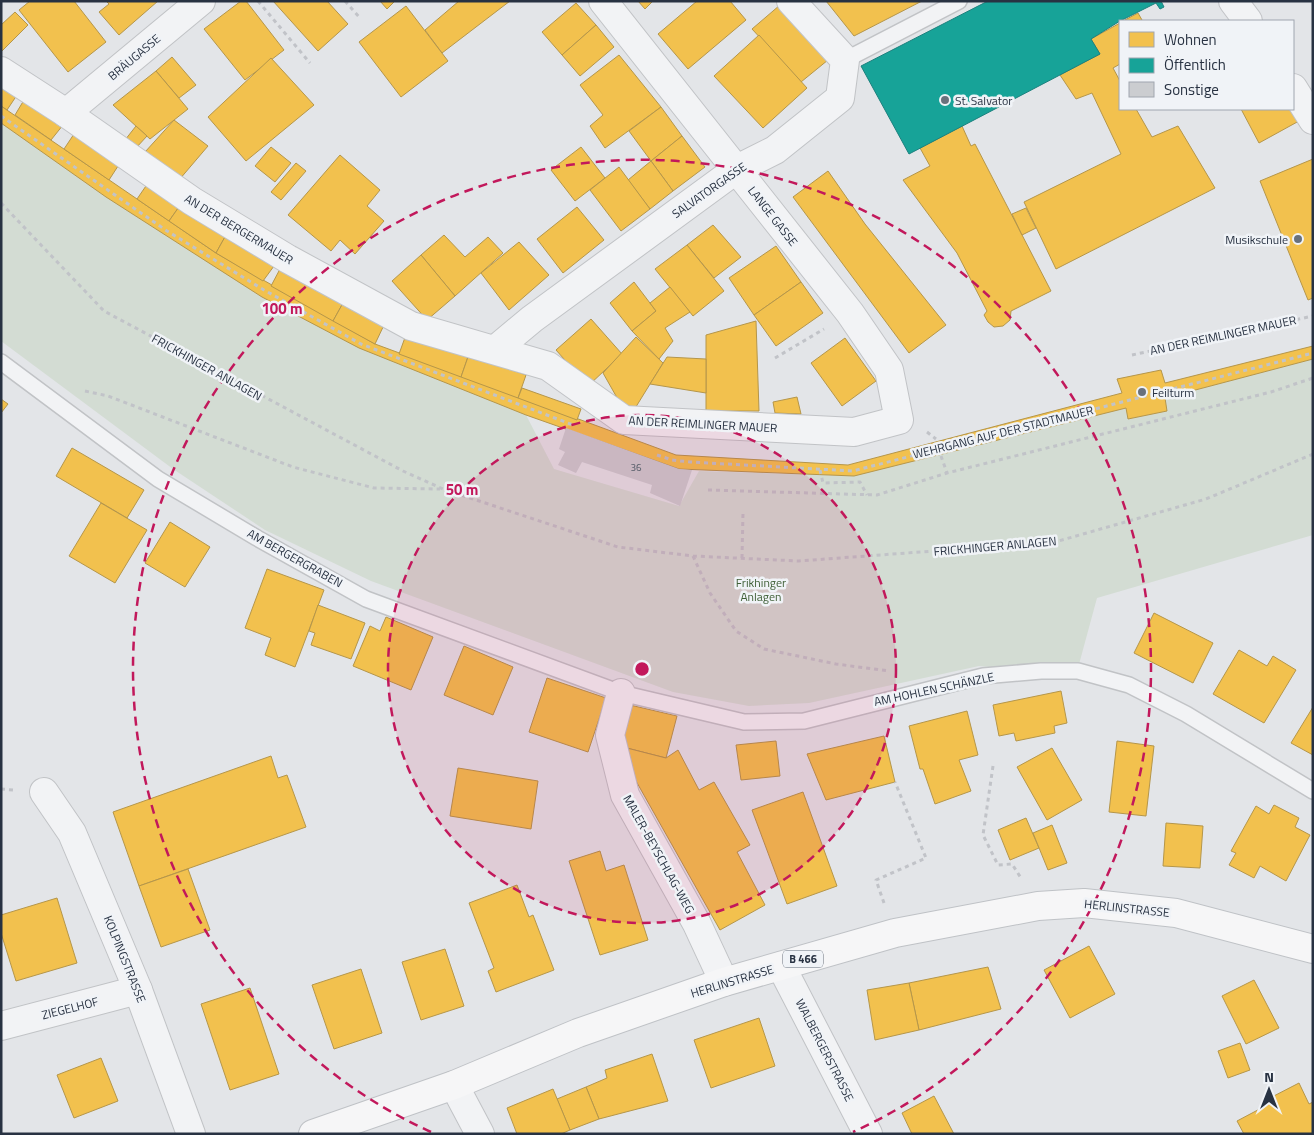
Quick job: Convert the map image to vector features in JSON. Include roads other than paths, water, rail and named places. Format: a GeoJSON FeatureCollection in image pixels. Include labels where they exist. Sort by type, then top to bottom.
{"type":"FeatureCollection","features":[{"type":"Feature","properties":{"kind":"main road","name":"HERLINSTRASSE"},"geometry":{"type":"LineString","coordinates":[[313,1134],[454,1085],[578,1034],[724,982],[895,933],[1038,906],[1084,903],[1176,914],[1313,949]]}},
{"type":"Feature","properties":{"kind":"street","name":"BRÄUGASSE"},"geometry":{"type":"LineString","coordinates":[[66,113],[201,1]]}},
{"type":"Feature","properties":{"kind":"street","name":"LANGE GASSE"},"geometry":{"type":"LineString","coordinates":[[603,1],[850,314],[889,370],[898,420]]}},
{"type":"Feature","properties":{"kind":"street"},"geometry":{"type":"LineString","coordinates":[[791,1],[845,60]]}},
{"type":"Feature","properties":{"kind":"street"},"geometry":{"type":"LineString","coordinates":[[1233,1],[1247,20]]}},
{"type":"Feature","properties":{"kind":"street","name":"SALVATORGASSE"},"geometry":{"type":"LineString","coordinates":[[496,349],[532,319],[737,169],[774,150],[840,98],[845,60]]}},
{"type":"Feature","properties":{"kind":"street","name":"AN DER BERGERMAUER"},"geometry":{"type":"LineString","coordinates":[[1,71],[66,113],[192,201],[288,259],[411,326],[496,349]]}},
{"type":"Feature","properties":{"kind":"street"},"geometry":{"type":"LineString","coordinates":[[1294,90],[1312,117]]}},
{"type":"Feature","properties":{"kind":"street","name":"AN DER REIMLINGER MAUER"},"geometry":{"type":"LineString","coordinates":[[496,349],[548,366],[624,420],[854,432],[898,420]]}},
{"type":"Feature","properties":{"kind":"street","name":"MALER-BEYSCHLAG-WEG"},"geometry":{"type":"LineString","coordinates":[[621,693],[610,735],[625,795],[697,924],[724,982]]}},
{"type":"Feature","properties":{"kind":"street","name":"KOLPINGSTRASSE"},"geometry":{"type":"LineString","coordinates":[[44,792],[72,833],[138,990],[191,1134]]}},
{"type":"Feature","properties":{"kind":"street","name":"WALBERGERSTRASSE"},"geometry":{"type":"LineString","coordinates":[[781,966],[868,1134]]}},
{"type":"Feature","properties":{"kind":"street","name":"ZIEGELHOF"},"geometry":{"type":"LineString","coordinates":[[1,1026],[138,990]]}},
{"type":"Feature","properties":{"kind":"street"},"geometry":{"type":"LineString","coordinates":[[454,1085],[480,1134]]}},
{"type":"Feature","properties":{"kind":"lane"},"geometry":{"type":"LineString","coordinates":[[845,60],[959,1]]}},
{"type":"Feature","properties":{"kind":"lane","name":"AM BERGERGRABEN"},"geometry":{"type":"LineString","coordinates":[[1,362],[158,479],[257,538],[366,599],[621,693]]}},
{"type":"Feature","properties":{"kind":"lane","name":"AM HOHLEN SCHÄNZLE"},"geometry":{"type":"LineString","coordinates":[[621,693],[744,722],[804,721],[983,676],[1041,671],[1078,671],[1129,685],[1186,714],[1313,791]]}},
{"type":"Feature","properties":{"kind":"place","name":"St. Salvator"},"geometry":{"type":"Point","coordinates":[945,100]}},
{"type":"Feature","properties":{"kind":"place","name":"Musikschule"},"geometry":{"type":"Point","coordinates":[1298,239]}},
{"type":"Feature","properties":{"kind":"place","name":"Feilturm"},"geometry":{"type":"Point","coordinates":[1142,392]}},
{"type":"Feature","properties":{"kind":"park label","name":"Frikhinger Anlagen"},"geometry":{"type":"Point","coordinates":[761,589]}}]}
